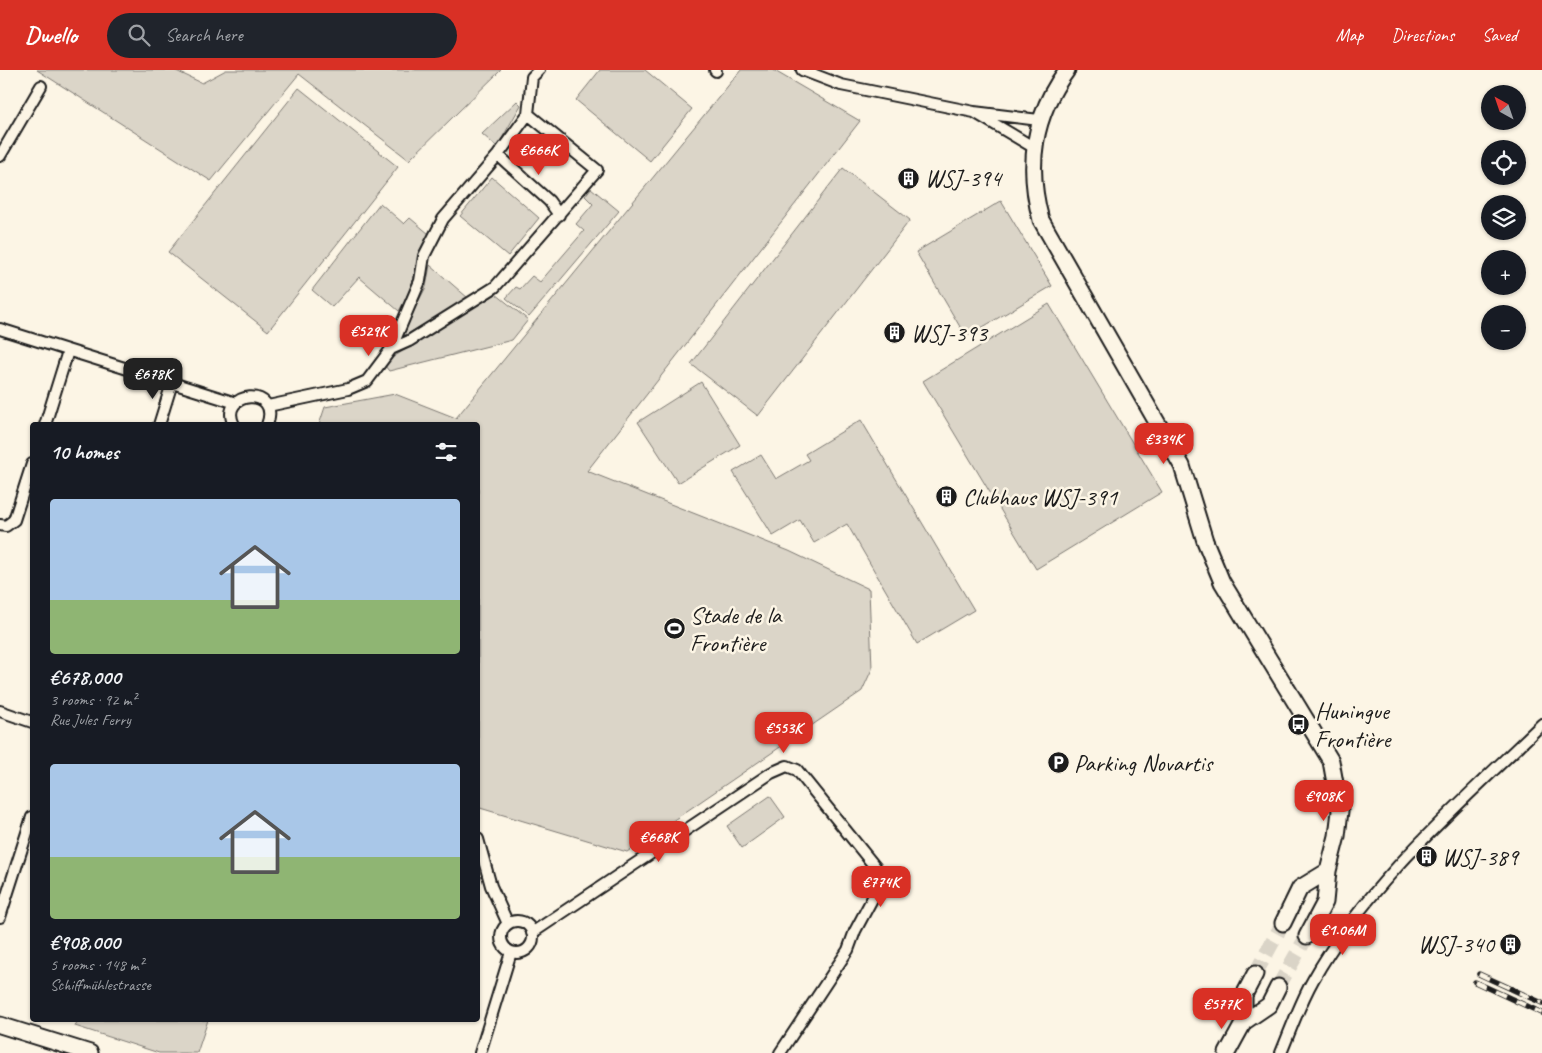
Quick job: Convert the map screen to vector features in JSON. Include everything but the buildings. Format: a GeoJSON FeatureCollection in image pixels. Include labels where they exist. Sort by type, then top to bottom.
{"type":"FeatureCollection","features":[{"type":"Feature","properties":{"kind":"main road"},"geometry":{"type":"LineString","coordinates":[[1067,70],[1054,89],[1040,120],[1033,147],[1033,179],[1041,220],[1182,466],[1207,548],[1222,582],[1327,752],[1336,781],[1340,811],[1337,836],[1328,871],[1325,902],[1307,936]]}},
{"type":"Feature","properties":{"kind":"main road"},"geometry":{"type":"LineString","coordinates":[[1283,923],[1300,888],[1328,871]]}},
{"type":"Feature","properties":{"kind":"main road"},"geometry":{"type":"LineString","coordinates":[[1244,1022],[1244,995],[1255,974]]}},
{"type":"Feature","properties":{"kind":"main road"},"geometry":{"type":"LineString","coordinates":[[1227,1053],[1244,1022],[1269,1005],[1278,987]]}},
{"type":"Feature","properties":{"kind":"main road"},"geometry":{"type":"LineString","coordinates":[[0,1025],[90,1053]]}},
{"type":"Feature","properties":{"kind":"street"},"geometry":{"type":"LineString","coordinates":[[268,406],[348,389],[367,381],[391,349],[420,281],[424,256],[443,218],[498,156],[528,114],[532,77],[539,70]]}},
{"type":"Feature","properties":{"kind":"street"},"geometry":{"type":"LineString","coordinates":[[802,70],[848,87],[974,112],[1040,120]]}},
{"type":"Feature","properties":{"kind":"street"},"geometry":{"type":"LineString","coordinates":[[0,156],[41,86]]}},
{"type":"Feature","properties":{"kind":"street"},"geometry":{"type":"LineString","coordinates":[[974,112],[1033,147]]}},
{"type":"Feature","properties":{"kind":"street"},"geometry":{"type":"LineString","coordinates":[[391,349],[410,341],[494,287],[597,170],[528,114]]}},
{"type":"Feature","properties":{"kind":"street"},"geometry":{"type":"LineString","coordinates":[[498,156],[549,201],[559,214]]}},
{"type":"Feature","properties":{"kind":"street"},"geometry":{"type":"LineString","coordinates":[[0,329],[236,403]]}},
{"type":"Feature","properties":{"kind":"street"},"geometry":{"type":"LineString","coordinates":[[46,422],[68,351]]}},
{"type":"Feature","properties":{"kind":"street"},"geometry":{"type":"LineString","coordinates":[[159,422],[172,383]]}},
{"type":"Feature","properties":{"kind":"street"},"geometry":{"type":"LineString","coordinates":[[233,422],[231,415],[236,403],[252,396],[268,406],[269,422]]}},
{"type":"Feature","properties":{"kind":"street"},"geometry":{"type":"LineString","coordinates":[[0,525],[6,526],[14,520],[30,470]]}},
{"type":"Feature","properties":{"kind":"street"},"geometry":{"type":"LineString","coordinates":[[0,711],[30,721]]}},
{"type":"Feature","properties":{"kind":"street"},"geometry":{"type":"LineString","coordinates":[[1281,1053],[1317,973],[1341,936],[1418,845],[1542,724]]}},
{"type":"Feature","properties":{"kind":"street"},"geometry":{"type":"LineString","coordinates":[[532,933],[771,772],[787,766],[797,770],[876,868],[880,876],[879,886],[848,950],[780,1053]]}},
{"type":"Feature","properties":{"kind":"street"},"geometry":{"type":"LineString","coordinates":[[0,917],[30,823]]}},
{"type":"Feature","properties":{"kind":"street"},"geometry":{"type":"LineString","coordinates":[[480,858],[508,924]]}},
{"type":"Feature","properties":{"kind":"street"},"geometry":{"type":"LineString","coordinates":[[520,922],[526,924],[532,933],[532,941],[529,948],[524,951],[511,952],[504,946],[501,939],[502,931],[508,924],[520,922]]}},
{"type":"Feature","properties":{"kind":"street"},"geometry":{"type":"LineString","coordinates":[[480,1053],[511,952]]}},
{"type":"Feature","properties":{"kind":"shaded area"},"geometry":{"type":"Polygon","coordinates":[[[37,70],[174,70],[202,83],[226,70],[501,70],[409,160],[299,74],[211,181],[37,70]]]}},
{"type":"Feature","properties":{"kind":"shaded area"},"geometry":{"type":"Polygon","coordinates":[[[600,70],[645,70],[692,109],[650,161],[576,100],[600,70]]]}},
{"type":"Feature","properties":{"kind":"shaded area","name":"Stade de la Frontière"},"geometry":{"type":"Polygon","coordinates":[[[741,70],[773,70],[860,121],[587,471],[789,551],[869,589],[872,669],[862,691],[627,852],[480,808],[480,422],[320,422],[325,407],[395,394],[456,418],[741,70]]]}},
{"type":"Feature","properties":{"kind":"shaded area"},"geometry":{"type":"Polygon","coordinates":[[[299,88],[398,167],[268,331],[168,252],[299,88]]]}},
{"type":"Feature","properties":{"kind":"shaded area"},"geometry":{"type":"Polygon","coordinates":[[[517,101],[521,105],[497,147],[482,134],[517,101]]]}},
{"type":"Feature","properties":{"kind":"shaded area"},"geometry":{"type":"Polygon","coordinates":[[[843,168],[910,220],[758,416],[691,364],[843,168]]]}},
{"type":"Feature","properties":{"kind":"shaded area"},"geometry":{"type":"Polygon","coordinates":[[[492,177],[539,218],[508,256],[460,216],[492,177]]]}},
{"type":"Feature","properties":{"kind":"shaded area"},"geometry":{"type":"Polygon","coordinates":[[[591,188],[619,211],[529,317],[506,298],[516,287],[520,289],[532,276],[540,282],[584,231],[576,224],[593,204],[585,196],[591,188]]]}},
{"type":"Feature","properties":{"kind":"shaded area"},"geometry":{"type":"Polygon","coordinates":[[[1001,201],[1052,286],[966,337],[916,252],[1001,201]]]}},
{"type":"Feature","properties":{"kind":"shaded area"},"geometry":{"type":"Polygon","coordinates":[[[380,203],[404,224],[410,218],[429,234],[404,301],[399,311],[359,277],[332,307],[312,290],[380,203]]]}},
{"type":"Feature","properties":{"kind":"shaded area"},"geometry":{"type":"Polygon","coordinates":[[[430,265],[468,298],[406,335],[403,333],[405,327],[426,287],[430,265]]]}},
{"type":"Feature","properties":{"kind":"shaded area"},"geometry":{"type":"Polygon","coordinates":[[[496,294],[528,320],[512,340],[389,371],[385,366],[385,362],[496,294]]]}},
{"type":"Feature","properties":{"kind":"shaded area"},"geometry":{"type":"Polygon","coordinates":[[[1049,304],[1162,492],[1036,569],[923,381],[1049,304]]]}},
{"type":"Feature","properties":{"kind":"shaded area"},"geometry":{"type":"Polygon","coordinates":[[[701,382],[740,445],[678,483],[638,422],[701,382]]]}},
{"type":"Feature","properties":{"kind":"shaded area"},"geometry":{"type":"Polygon","coordinates":[[[861,420],[974,610],[917,644],[847,524],[814,543],[800,520],[773,536],[733,472],[761,455],[776,479],[809,460],[805,454],[861,420]]]}},
{"type":"Feature","properties":{"kind":"shaded area"},"geometry":{"type":"Polygon","coordinates":[[[770,796],[785,817],[742,848],[727,826],[770,796]]]}},
{"type":"Feature","properties":{"kind":"shaded area"},"geometry":{"type":"Polygon","coordinates":[[[77,1022],[207,1022],[197,1053],[159,1053],[75,1026],[77,1022]]]}},
{"type":"Feature","properties":{"kind":"tunnel"},"geometry":{"type":"LineString","coordinates":[[1255,974],[1283,923]]}},
{"type":"Feature","properties":{"kind":"tunnel"},"geometry":{"type":"LineString","coordinates":[[1278,987],[1307,936]]}},
{"type":"Feature","properties":{"kind":"railway"},"geometry":{"type":"LineString","coordinates":[[1479,974],[1542,1003]]}},
{"type":"Feature","properties":{"kind":"railway"},"geometry":{"type":"LineString","coordinates":[[1475,982],[1542,1013]]}},
{"type":"Feature","properties":{"kind":"place","name":"WSJ-394"},"geometry":{"type":"Point","coordinates":[909,178]}},
{"type":"Feature","properties":{"kind":"place","name":"WSJ-393"},"geometry":{"type":"Point","coordinates":[895,333]}},
{"type":"Feature","properties":{"kind":"place","name":"Clubhaus WSJ-391"},"geometry":{"type":"Point","coordinates":[947,497]}},
{"type":"Feature","properties":{"kind":"place","name":"Stade de la Frontière"},"geometry":{"type":"Point","coordinates":[674,629]}},
{"type":"Feature","properties":{"kind":"place","name":"Huningue Frontière"},"geometry":{"type":"Point","coordinates":[1299,725]}},
{"type":"Feature","properties":{"kind":"place","name":"Parking Novartis"},"geometry":{"type":"Point","coordinates":[1058,763]}},
{"type":"Feature","properties":{"kind":"place","name":"WSJ-389"},"geometry":{"type":"Point","coordinates":[1426,857]}},
{"type":"Feature","properties":{"kind":"place","name":"WSJ-340"},"geometry":{"type":"Point","coordinates":[1510,944]}}]}
